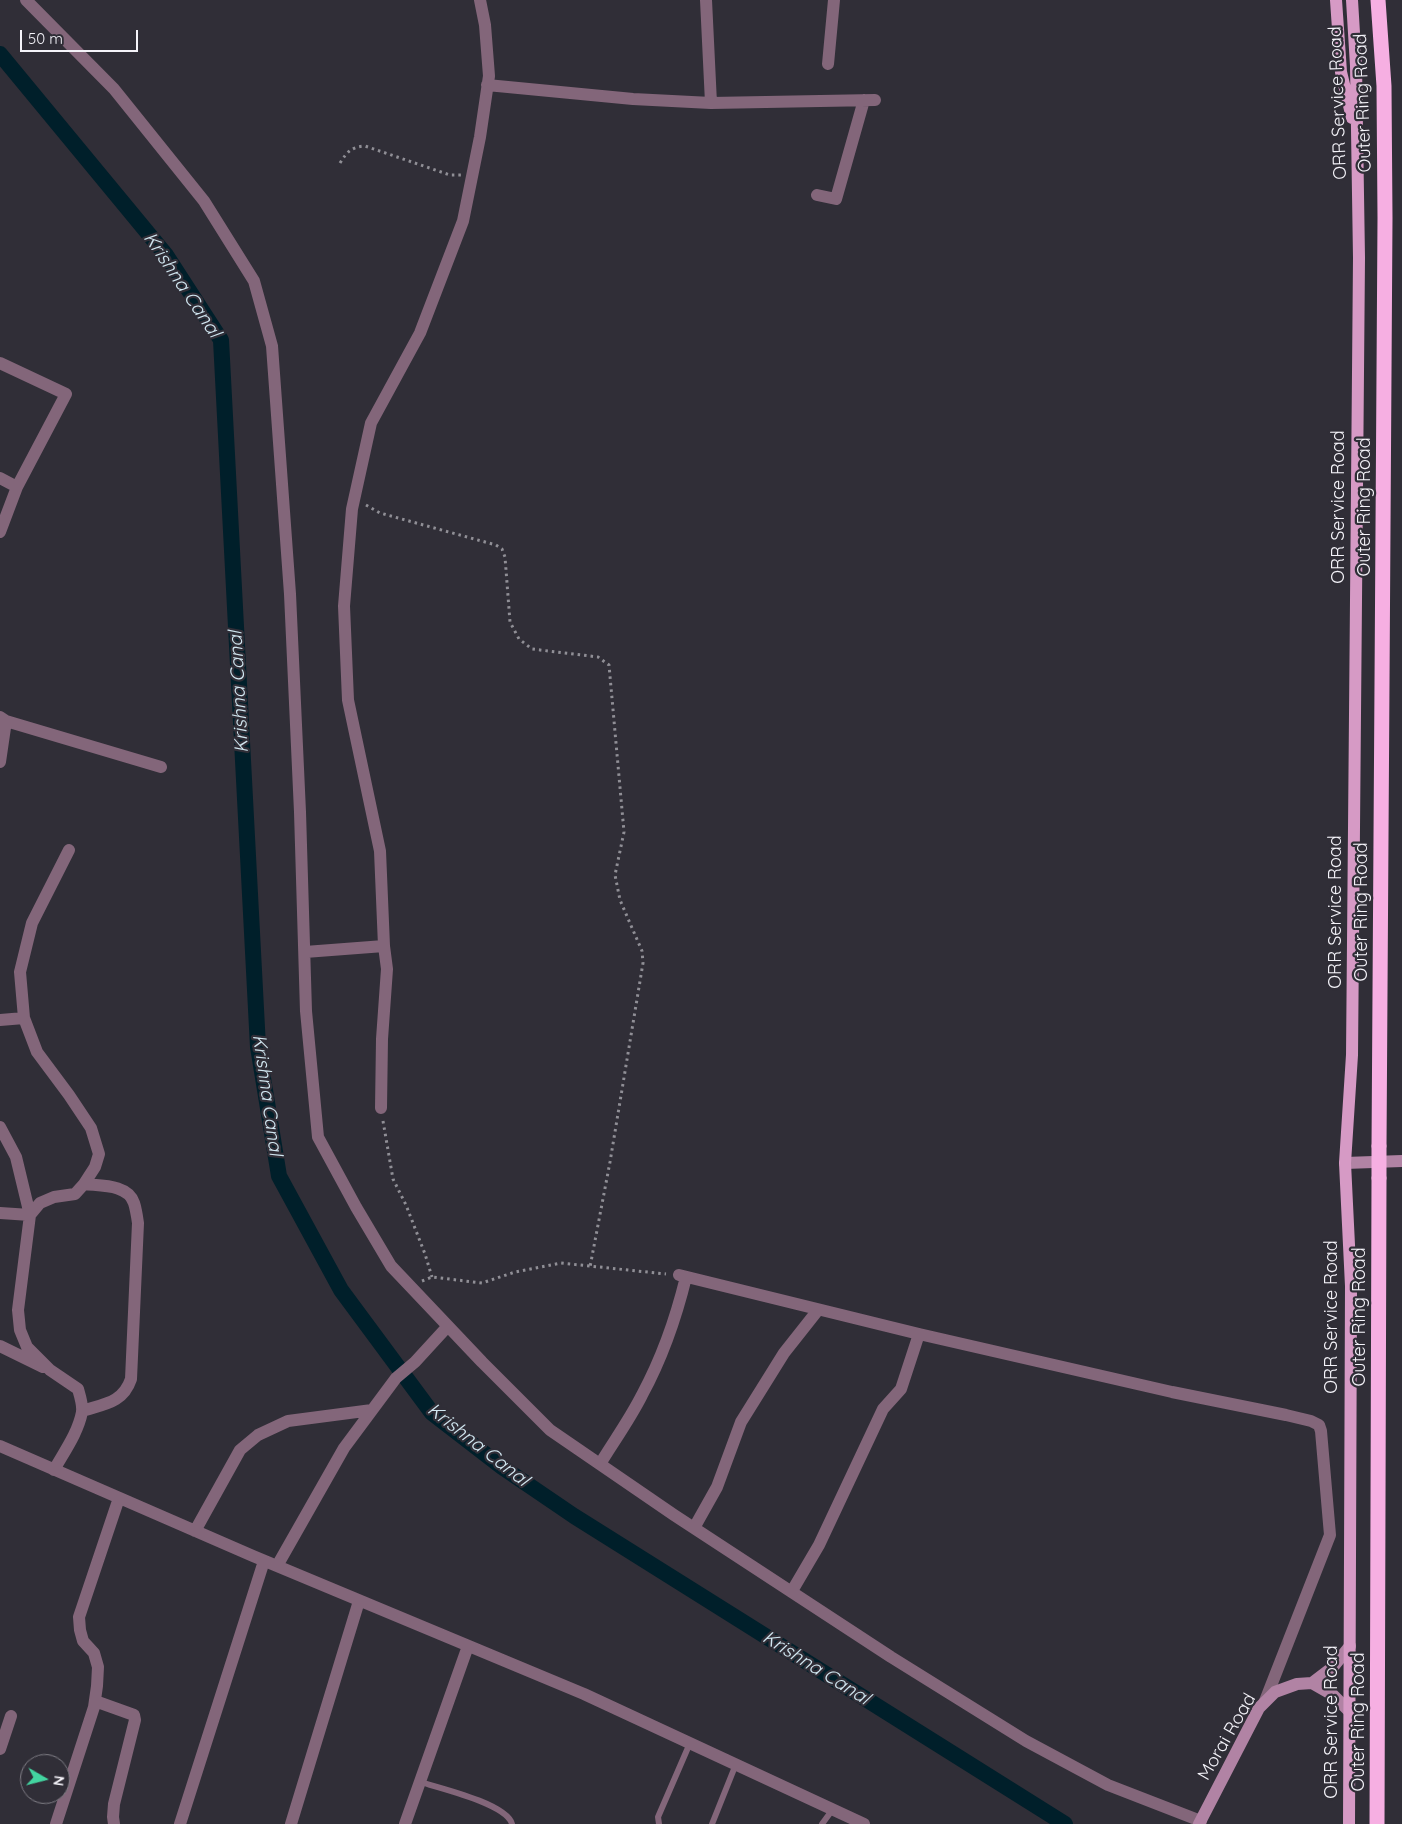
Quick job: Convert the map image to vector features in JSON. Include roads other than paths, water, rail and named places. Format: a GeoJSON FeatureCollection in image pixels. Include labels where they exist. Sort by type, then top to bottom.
{"type":"FeatureCollection","features":[{"type":"Feature","properties":{"kind":"highway","name":"Outer Ring Road"},"geometry":{"type":"LineString","coordinates":[[1377,1824],[1385,218],[1384,86],[1378,0]]}},
{"type":"Feature","properties":{"kind":"main road"},"geometry":{"type":"LineString","coordinates":[[1336,0],[1341,72],[1358,142]]}},
{"type":"Feature","properties":{"kind":"main road","name":"ORR Service Road"},"geometry":{"type":"LineString","coordinates":[[1349,1824],[1351,1286],[1345,1163],[1352,1055],[1358,268],[1358,142],[1352,0]]}},
{"type":"Feature","properties":{"kind":"street"},"geometry":{"type":"LineString","coordinates":[[26,0],[120,97],[204,201],[254,281],[272,346],[290,594],[306,1011],[318,1137],[391,1266],[550,1430],[694,1528],[891,1657],[1026,1741],[1108,1785],[1200,1822]]}},
{"type":"Feature","properties":{"kind":"street"},"geometry":{"type":"LineString","coordinates":[[381,1108],[382,1039],[387,970],[384,946],[380,851],[348,700],[344,606],[355,499],[371,423],[420,333],[463,221],[480,136],[488,76],[480,0]]}},
{"type":"Feature","properties":{"kind":"street"},"geometry":{"type":"LineString","coordinates":[[706,0],[711,103]]}},
{"type":"Feature","properties":{"kind":"street"},"geometry":{"type":"LineString","coordinates":[[828,64],[834,0]]}},
{"type":"Feature","properties":{"kind":"street"},"geometry":{"type":"LineString","coordinates":[[487,85],[633,99],[711,103],[869,100],[836,199],[818,194]]}},
{"type":"Feature","properties":{"kind":"street"},"geometry":{"type":"LineString","coordinates":[[0,363],[66,394],[17,486],[0,532]]}},
{"type":"Feature","properties":{"kind":"street"},"geometry":{"type":"LineString","coordinates":[[0,478],[17,486]]}},
{"type":"Feature","properties":{"kind":"street"},"geometry":{"type":"LineString","coordinates":[[0,762],[3,719],[161,767]]}},
{"type":"Feature","properties":{"kind":"street"},"geometry":{"type":"LineString","coordinates":[[30,1215],[40,1203],[54,1197],[75,1194],[95,1167],[99,1154],[92,1128],[37,1052],[24,1018],[20,972],[32,923],[69,850]]}},
{"type":"Feature","properties":{"kind":"street"},"geometry":{"type":"LineString","coordinates":[[305,952],[384,946]]}},
{"type":"Feature","properties":{"kind":"street"},"geometry":{"type":"LineString","coordinates":[[0,1020],[24,1018]]}},
{"type":"Feature","properties":{"kind":"street"},"geometry":{"type":"LineString","coordinates":[[0,1127],[16,1157],[30,1215],[18,1310],[20,1330],[27,1347],[50,1370]]}},
{"type":"Feature","properties":{"kind":"street"},"geometry":{"type":"LineString","coordinates":[[1345,1163],[1402,1160]]}},
{"type":"Feature","properties":{"kind":"street"},"geometry":{"type":"LineString","coordinates":[[82,1411],[120,1398],[128,1389],[131,1379],[138,1223],[134,1202],[127,1193],[114,1187],[84,1184]]}},
{"type":"Feature","properties":{"kind":"street"},"geometry":{"type":"LineString","coordinates":[[0,1213],[30,1215]]}},
{"type":"Feature","properties":{"kind":"street"},"geometry":{"type":"LineString","coordinates":[[600,1464],[642,1396],[668,1338],[678,1311],[683,1276],[919,1334],[1172,1392],[1311,1421],[1319,1425],[1321,1431],[1330,1534],[1265,1701]]}},
{"type":"Feature","properties":{"kind":"street"},"geometry":{"type":"LineString","coordinates":[[694,1528],[717,1487],[741,1422],[784,1353],[818,1310]]}},
{"type":"Feature","properties":{"kind":"street"},"geometry":{"type":"LineString","coordinates":[[277,1566],[344,1448],[396,1378],[416,1362],[448,1326]]}},
{"type":"Feature","properties":{"kind":"street"},"geometry":{"type":"LineString","coordinates":[[792,1591],[819,1545],[882,1409],[897,1394],[904,1383],[919,1334]]}},
{"type":"Feature","properties":{"kind":"street"},"geometry":{"type":"LineString","coordinates":[[0,1346],[50,1370],[78,1389],[82,1411],[76,1430],[54,1470]]}},
{"type":"Feature","properties":{"kind":"street"},"geometry":{"type":"LineString","coordinates":[[195,1531],[240,1450],[258,1434],[288,1421],[372,1410]]}},
{"type":"Feature","properties":{"kind":"street"},"geometry":{"type":"LineString","coordinates":[[0,1446],[264,1561],[584,1694],[864,1824]]}},
{"type":"Feature","properties":{"kind":"street"},"geometry":{"type":"LineString","coordinates":[[56,1824],[95,1702],[98,1667],[94,1653],[83,1641],[79,1617],[119,1498]]}},
{"type":"Feature","properties":{"kind":"street"},"geometry":{"type":"LineString","coordinates":[[180,1824],[264,1561]]}},
{"type":"Feature","properties":{"kind":"street"},"geometry":{"type":"LineString","coordinates":[[291,1824],[359,1601]]}},
{"type":"Feature","properties":{"kind":"street"},"geometry":{"type":"LineString","coordinates":[[405,1824],[468,1646]]}},
{"type":"Feature","properties":{"kind":"street"},"geometry":{"type":"LineString","coordinates":[[1350,1646],[1333,1666],[1312,1684],[1333,1695],[1350,1712]]}},
{"type":"Feature","properties":{"kind":"street","name":"Morai Road"},"geometry":{"type":"LineString","coordinates":[[1200,1822],[1259,1708],[1275,1692],[1286,1686],[1312,1684]]}},
{"type":"Feature","properties":{"kind":"street"},"geometry":{"type":"LineString","coordinates":[[95,1702],[129,1712],[134,1715],[135,1720],[114,1804],[114,1824]]}},
{"type":"Feature","properties":{"kind":"street"},"geometry":{"type":"LineString","coordinates":[[0,1748],[11,1716]]}},
{"type":"Feature","properties":{"kind":"lane"},"geometry":{"type":"LineString","coordinates":[[660,1824],[658,1817],[690,1743]]}},
{"type":"Feature","properties":{"kind":"lane"},"geometry":{"type":"LineString","coordinates":[[712,1824],[736,1764]]}},
{"type":"Feature","properties":{"kind":"lane"},"geometry":{"type":"LineString","coordinates":[[420,1782],[491,1804],[511,1820],[512,1824]]}},
{"type":"Feature","properties":{"kind":"lane"},"geometry":{"type":"LineString","coordinates":[[822,1824],[833,1809]]}},
{"type":"Feature","properties":{"kind":"waterway","name":"Krishna Canal"},"geometry":{"type":"LineString","coordinates":[[0,54],[166,255],[221,340],[258,1047],[279,1176],[341,1290],[432,1413],[502,1467],[574,1516],[1065,1824]]}}]}
